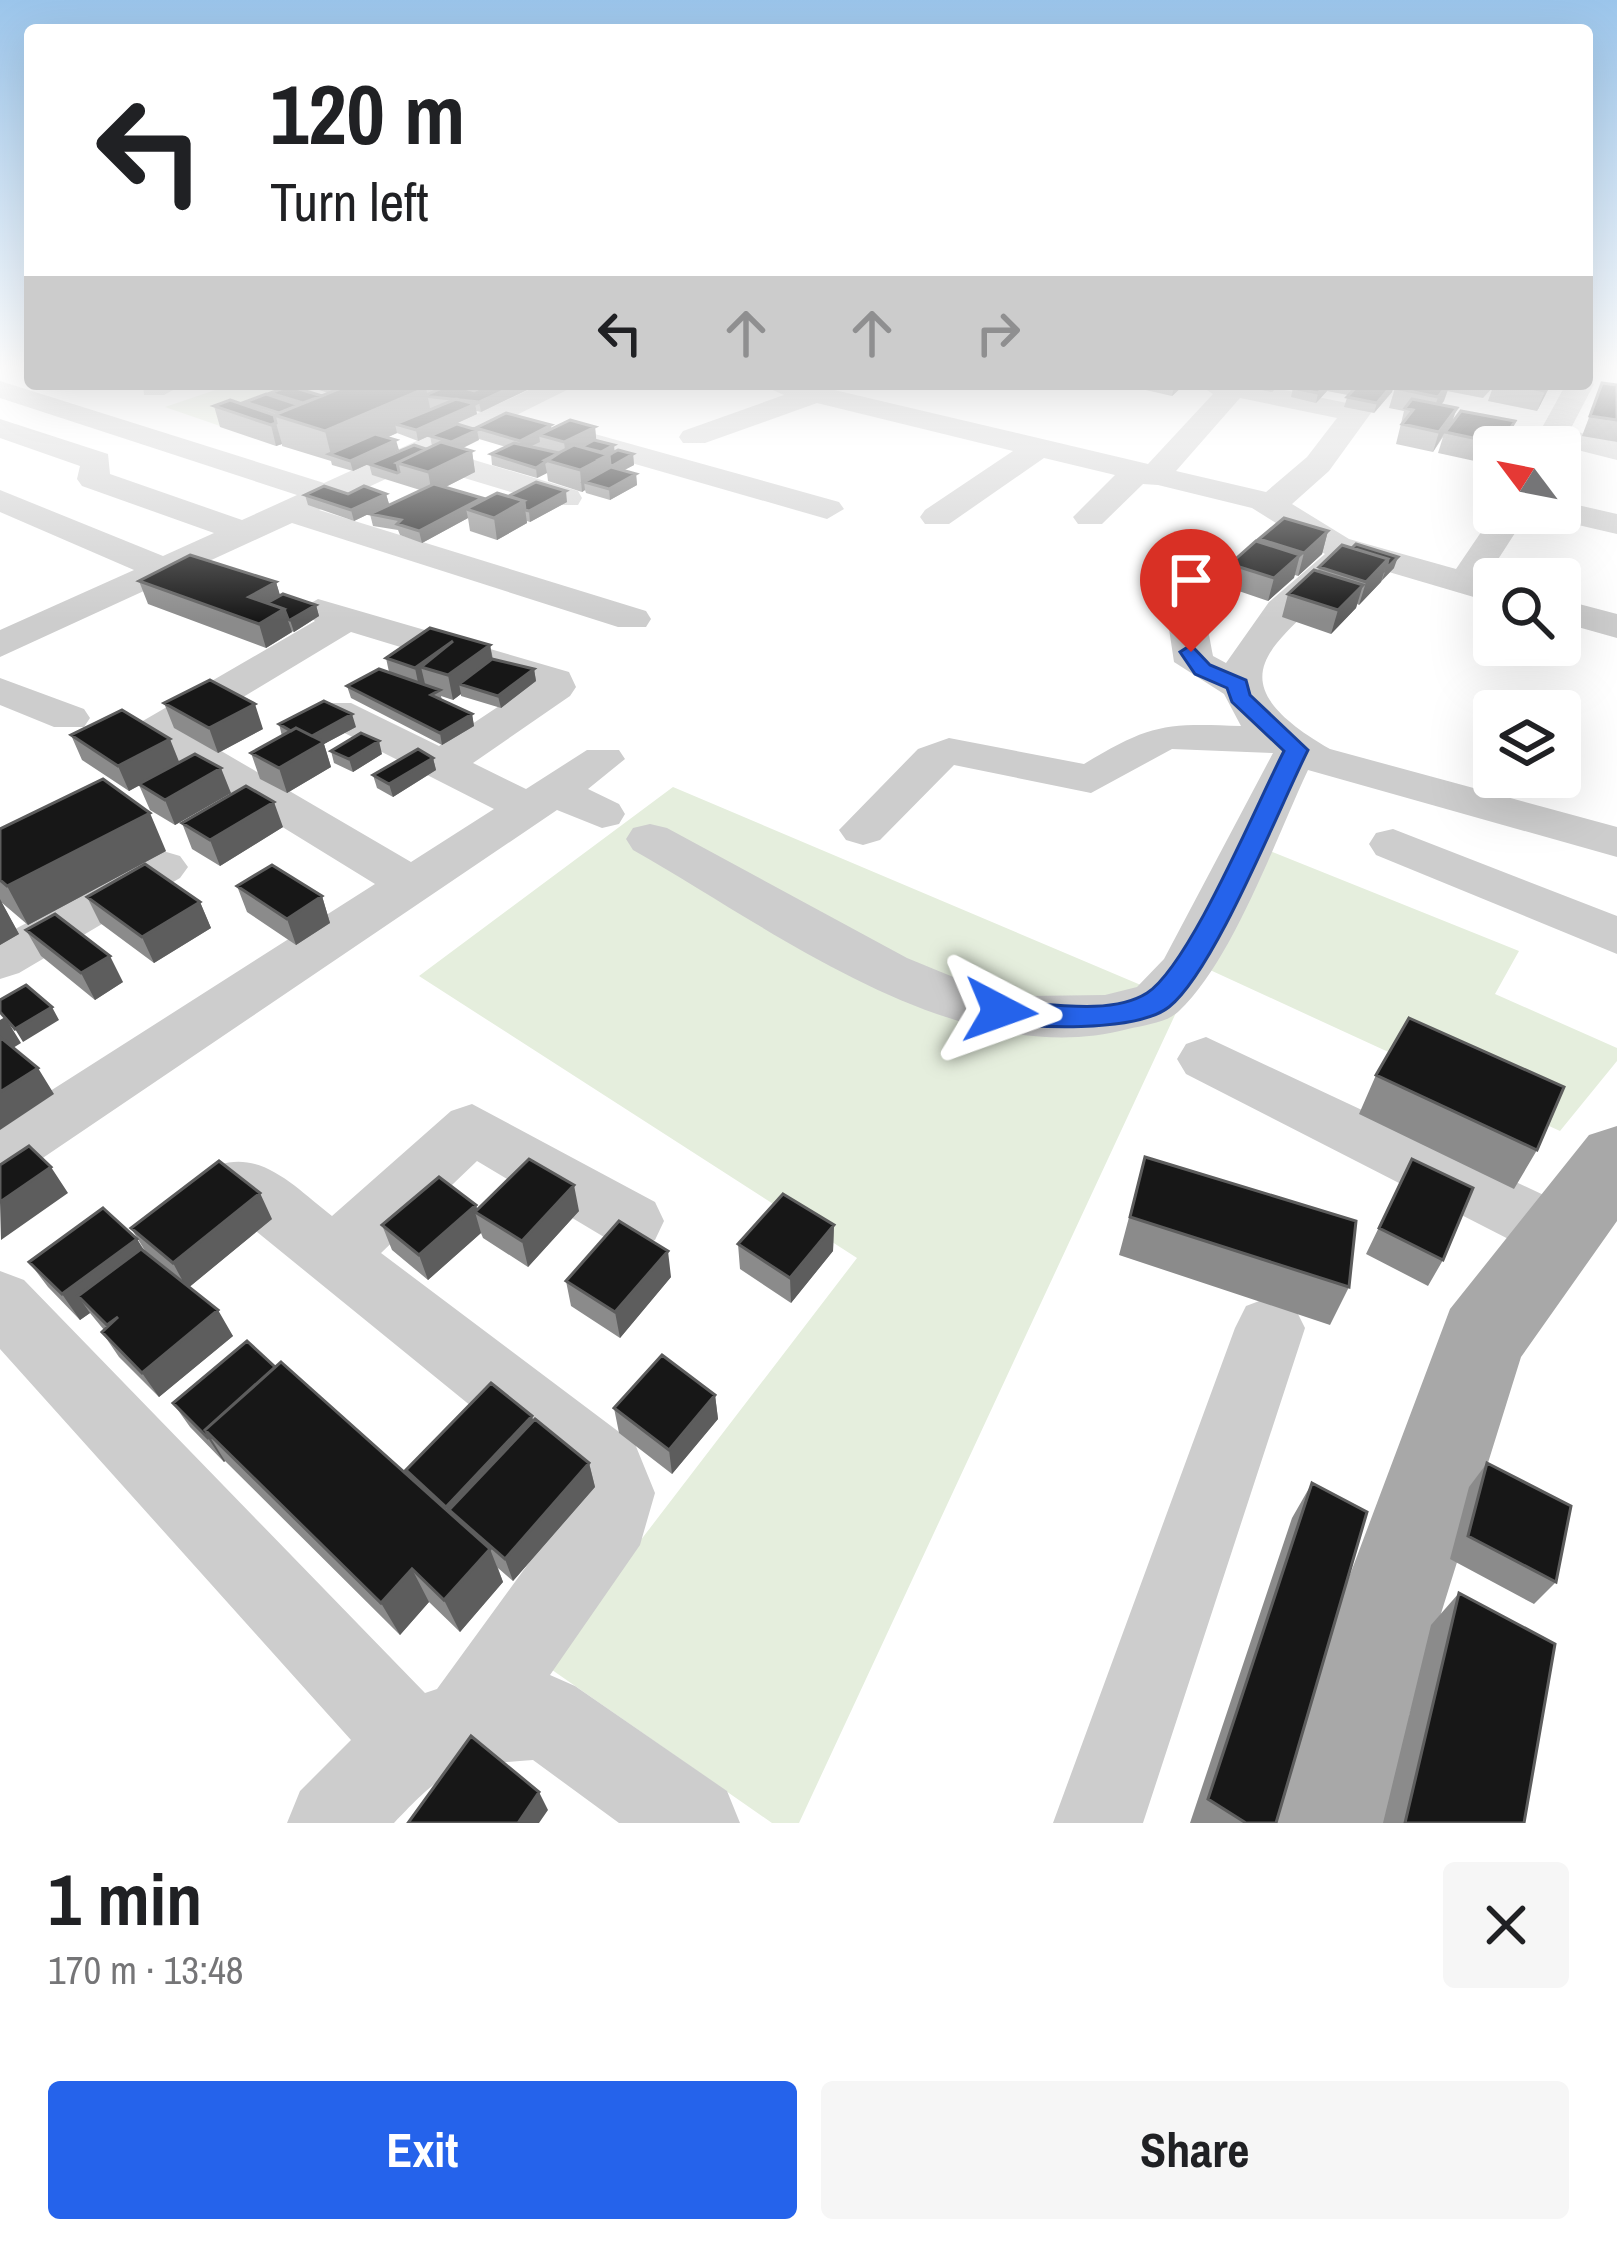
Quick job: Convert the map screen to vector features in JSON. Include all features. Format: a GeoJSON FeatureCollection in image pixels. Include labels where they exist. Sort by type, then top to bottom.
{"type":"FeatureCollection","features":[{"type":"Feature","properties":{"kind":"main road"},"geometry":{"type":"LineString","coordinates":[[1331,1823],[1354,1713],[1482,1338],[1617,1158]]}},
{"type":"Feature","properties":{"kind":"street"},"geometry":{"type":"LineString","coordinates":[[65,450],[94,460],[93,479],[243,532]]}},
{"type":"Feature","properties":{"kind":"street"},"geometry":{"type":"LineString","coordinates":[[189,450],[325,494]]}},
{"type":"Feature","properties":{"kind":"street"},"geometry":{"type":"LineString","coordinates":[[0,645],[422,450]]}},
{"type":"Feature","properties":{"kind":"street"},"geometry":{"type":"LineString","coordinates":[[617,450],[827,509]]}},
{"type":"Feature","properties":{"kind":"street"},"geometry":{"type":"LineString","coordinates":[[937,517],[1035,450]]}},
{"type":"Feature","properties":{"kind":"street"},"geometry":{"type":"LineString","coordinates":[[1059,450],[1271,506],[1350,551],[1473,586]]}},
{"type":"Feature","properties":{"kind":"street"},"geometry":{"type":"LineString","coordinates":[[1090,517],[1171,450]]}},
{"type":"Feature","properties":{"kind":"street"},"geometry":{"type":"LineString","coordinates":[[1271,506],[1318,464],[1326,450]]}},
{"type":"Feature","properties":{"kind":"street"},"geometry":{"type":"LineString","coordinates":[[416,453],[566,498]]}},
{"type":"Feature","properties":{"kind":"street"},"geometry":{"type":"LineString","coordinates":[[1581,476],[1617,484]]}},
{"type":"Feature","properties":{"kind":"street"},"geometry":{"type":"LineString","coordinates":[[4,505],[163,569]]}},
{"type":"Feature","properties":{"kind":"street"},"geometry":{"type":"LineString","coordinates":[[352,531],[406,505]]}},
{"type":"Feature","properties":{"kind":"street"},"geometry":{"type":"LineString","coordinates":[[288,512],[632,619]]}},
{"type":"Feature","properties":{"kind":"street"},"geometry":{"type":"LineString","coordinates":[[1581,516],[1617,524]]}},
{"type":"Feature","properties":{"kind":"street"},"geometry":{"type":"LineString","coordinates":[[420,553],[455,534]]}},
{"type":"Feature","properties":{"kind":"street"},"geometry":{"type":"LineString","coordinates":[[1288,745],[1240,698],[1238,685],[1272,616],[1350,551]]}},
{"type":"Feature","properties":{"kind":"street"},"geometry":{"type":"LineString","coordinates":[[1165,582],[1185,608],[1194,662],[1238,685]]}},
{"type":"Feature","properties":{"kind":"street"},"geometry":{"type":"LineString","coordinates":[[289,601],[555,681],[554,688],[443,763]]}},
{"type":"Feature","properties":{"kind":"street"},"geometry":{"type":"LineString","coordinates":[[1581,616],[1617,626]]}},
{"type":"Feature","properties":{"kind":"street"},"geometry":{"type":"LineString","coordinates":[[346,620],[157,731],[410,884]]}},
{"type":"Feature","properties":{"kind":"street"},"geometry":{"type":"LineString","coordinates":[[0,690],[69,718]]}},
{"type":"Feature","properties":{"kind":"street"},"geometry":{"type":"LineString","coordinates":[[336,712],[443,763],[563,805]]}},
{"type":"Feature","properties":{"kind":"street"},"geometry":{"type":"LineString","coordinates":[[863,830],[934,758],[949,751],[1091,779],[1152,741],[1171,736],[1288,745],[1617,842]]}},
{"type":"Feature","properties":{"kind":"street"},"geometry":{"type":"LineString","coordinates":[[650,839],[888,971],[971,1007],[1028,1016],[1105,1015],[1155,1002],[1185,971],[1288,745]]}},
{"type":"Feature","properties":{"kind":"street"},"geometry":{"type":"LineString","coordinates":[[0,1154],[410,884],[563,805],[603,759]]}},
{"type":"Feature","properties":{"kind":"street"},"geometry":{"type":"LineString","coordinates":[[1394,844],[1617,935]]}},
{"type":"Feature","properties":{"kind":"street"},"geometry":{"type":"LineString","coordinates":[[0,961],[163,867]]}},
{"type":"Feature","properties":{"kind":"street"},"geometry":{"type":"LineString","coordinates":[[1206,1059],[1559,1233]]}},
{"type":"Feature","properties":{"kind":"street"},"geometry":{"type":"LineString","coordinates":[[334,1255],[472,1128],[632,1221]]}},
{"type":"Feature","properties":{"kind":"street"},"geometry":{"type":"LineString","coordinates":[[241,1184],[608,1469],[617,1493],[613,1518],[438,1732],[332,1823]]}},
{"type":"Feature","properties":{"kind":"street"},"geometry":{"type":"LineString","coordinates":[[0,1301],[438,1732]]}},
{"type":"Feature","properties":{"kind":"street"},"geometry":{"type":"LineString","coordinates":[[1098,1823],[1270,1328]]}},
{"type":"Feature","properties":{"kind":"street"},"geometry":{"type":"LineString","coordinates":[[438,1732],[545,1716],[695,1823]]}},
{"type":"Feature","properties":{"kind":"green space"},"geometry":{"type":"Polygon","coordinates":[[[673,787],[1181,1002],[799,1823],[772,1823],[545,1665],[857,1258],[419,976],[673,787]]]}},
{"type":"Feature","properties":{"kind":"green space"},"geometry":{"type":"Polygon","coordinates":[[[1260,847],[1519,951],[1495,994],[1617,1048],[1617,1061],[1560,1131],[1197,964],[1260,847]]]}},
{"type":"Feature","properties":{"kind":"building"},"geometry":{"type":"Polygon","coordinates":[[[338,450],[374,450],[350,461],[329,454],[338,450]]]}},
{"type":"Feature","properties":{"kind":"building"},"geometry":{"type":"Polygon","coordinates":[[[402,450],[424,450],[397,463],[397,473],[369,464],[402,450]]]}},
{"type":"Feature","properties":{"kind":"building"},"geometry":{"type":"Polygon","coordinates":[[[424,450],[472,451],[428,472],[397,463],[424,450]]]}},
{"type":"Feature","properties":{"kind":"building"},"geometry":{"type":"Polygon","coordinates":[[[499,450],[559,453],[536,468],[491,454],[499,450]]]}},
{"type":"Feature","properties":{"kind":"building"},"geometry":{"type":"Polygon","coordinates":[[[564,450],[609,455],[580,470],[545,460],[564,450]]]}},
{"type":"Feature","properties":{"kind":"building"},"geometry":{"type":"Polygon","coordinates":[[[618,450],[633,454],[612,466],[609,455],[596,461],[618,450]]]}},
{"type":"Feature","properties":{"kind":"building"},"geometry":{"type":"Polygon","coordinates":[[[611,467],[636,474],[609,489],[584,482],[611,467]]]}},
{"type":"Feature","properties":{"kind":"building"},"geometry":{"type":"Polygon","coordinates":[[[536,482],[566,491],[529,511],[524,501],[509,496],[536,482]]]}},
{"type":"Feature","properties":{"kind":"building"},"geometry":{"type":"Polygon","coordinates":[[[434,484],[482,498],[419,531],[397,524],[401,520],[370,514],[434,484]]]}},
{"type":"Feature","properties":{"kind":"building"},"geometry":{"type":"Polygon","coordinates":[[[324,486],[348,494],[364,486],[386,494],[351,510],[305,495],[324,486]]]}},
{"type":"Feature","properties":{"kind":"building"},"geometry":{"type":"Polygon","coordinates":[[[497,493],[524,501],[494,518],[466,509],[497,493]]]}},
{"type":"Feature","properties":{"kind":"building"},"geometry":{"type":"Polygon","coordinates":[[[1284,518],[1328,531],[1304,553],[1259,539],[1284,518]]]}},
{"type":"Feature","properties":{"kind":"building"},"geometry":{"type":"Polygon","coordinates":[[[1256,541],[1300,555],[1274,578],[1230,564],[1256,541]]]}},
{"type":"Feature","properties":{"kind":"building"},"geometry":{"type":"Polygon","coordinates":[[[1356,544],[1398,557],[1386,569],[1388,559],[1352,548],[1356,544]]]}},
{"type":"Feature","properties":{"kind":"building"},"geometry":{"type":"Polygon","coordinates":[[[1342,545],[1388,559],[1366,582],[1319,567],[1342,545]]]}},
{"type":"Feature","properties":{"kind":"building"},"geometry":{"type":"Polygon","coordinates":[[[190,555],[276,582],[249,597],[284,609],[259,624],[139,581],[190,555]]]}},
{"type":"Feature","properties":{"kind":"building"},"geometry":{"type":"Polygon","coordinates":[[[1314,570],[1363,585],[1338,610],[1288,594],[1314,570]]]}},
{"type":"Feature","properties":{"kind":"building"},"geometry":{"type":"Polygon","coordinates":[[[283,594],[316,605],[290,620],[284,609],[267,603],[283,594]]]}},
{"type":"Feature","properties":{"kind":"building"},"geometry":{"type":"Polygon","coordinates":[[[430,628],[490,645],[448,675],[421,667],[453,641],[415,668],[386,658],[430,628]]]}},
{"type":"Feature","properties":{"kind":"building"},"geometry":{"type":"Polygon","coordinates":[[[492,659],[534,669],[498,696],[459,684],[492,659]]]}},
{"type":"Feature","properties":{"kind":"building"},"geometry":{"type":"Polygon","coordinates":[[[379,669],[440,690],[431,695],[472,714],[440,733],[347,686],[379,669]]]}},
{"type":"Feature","properties":{"kind":"building"},"geometry":{"type":"Polygon","coordinates":[[[210,680],[255,704],[209,728],[164,703],[210,680]]]}},
{"type":"Feature","properties":{"kind":"building"},"geometry":{"type":"Polygon","coordinates":[[[324,701],[352,714],[312,736],[279,724],[324,701]]]}},
{"type":"Feature","properties":{"kind":"building"},"geometry":{"type":"Polygon","coordinates":[[[122,710],[170,739],[118,766],[71,735],[122,710]]]}},
{"type":"Feature","properties":{"kind":"building"},"geometry":{"type":"Polygon","coordinates":[[[296,728],[324,742],[279,768],[251,753],[296,728]]]}},
{"type":"Feature","properties":{"kind":"building"},"geometry":{"type":"Polygon","coordinates":[[[361,733],[379,741],[349,759],[331,751],[361,733]]]}},
{"type":"Feature","properties":{"kind":"building"},"geometry":{"type":"Polygon","coordinates":[[[418,749],[433,758],[389,784],[373,775],[418,749]]]}},
{"type":"Feature","properties":{"kind":"building"},"geometry":{"type":"Polygon","coordinates":[[[195,754],[221,768],[165,800],[139,784],[195,754]]]}},
{"type":"Feature","properties":{"kind":"building"},"geometry":{"type":"Polygon","coordinates":[[[103,779],[150,813],[7,886],[0,880],[0,829],[103,779]]]}},
{"type":"Feature","properties":{"kind":"building"},"geometry":{"type":"Polygon","coordinates":[[[246,786],[274,802],[210,840],[182,823],[246,786]]]}},
{"type":"Feature","properties":{"kind":"building"},"geometry":{"type":"Polygon","coordinates":[[[145,864],[200,902],[142,937],[87,897],[145,864]]]}},
{"type":"Feature","properties":{"kind":"building"},"geometry":{"type":"Polygon","coordinates":[[[272,865],[322,896],[287,919],[237,886],[272,865]]]}},
{"type":"Feature","properties":{"kind":"building"},"geometry":{"type":"Polygon","coordinates":[[[55,914],[110,956],[81,973],[26,930],[55,914]]]}},
{"type":"Feature","properties":{"kind":"building"},"geometry":{"type":"Polygon","coordinates":[[[26,985],[52,1007],[15,1029],[0,1012],[0,1000],[26,985]]]}},
{"type":"Feature","properties":{"kind":"building"},"geometry":{"type":"Polygon","coordinates":[[[1409,1018],[1564,1087],[1537,1150],[1376,1075],[1409,1018]]]}},
{"type":"Feature","properties":{"kind":"building"},"geometry":{"type":"Polygon","coordinates":[[[0,1037],[38,1068],[0,1092],[0,1037]]]}},
{"type":"Feature","properties":{"kind":"building"},"geometry":{"type":"Polygon","coordinates":[[[29,1146],[51,1167],[0,1202],[0,1165],[29,1146]]]}},
{"type":"Feature","properties":{"kind":"building"},"geometry":{"type":"Polygon","coordinates":[[[1145,1157],[1356,1221],[1349,1287],[1130,1217],[1145,1157]]]}},
{"type":"Feature","properties":{"kind":"building"},"geometry":{"type":"Polygon","coordinates":[[[529,1159],[574,1185],[522,1241],[475,1212],[529,1159]]]}},
{"type":"Feature","properties":{"kind":"building"},"geometry":{"type":"Polygon","coordinates":[[[1412,1159],[1473,1188],[1443,1260],[1379,1228],[1412,1159]]]}},
{"type":"Feature","properties":{"kind":"building"},"geometry":{"type":"Polygon","coordinates":[[[219,1161],[260,1193],[173,1263],[131,1228],[219,1161]]]}},
{"type":"Feature","properties":{"kind":"building"},"geometry":{"type":"Polygon","coordinates":[[[439,1177],[476,1205],[419,1255],[382,1225],[439,1177]]]}},
{"type":"Feature","properties":{"kind":"building"},"geometry":{"type":"Polygon","coordinates":[[[783,1194],[834,1225],[790,1278],[738,1244],[783,1194]]]}},
{"type":"Feature","properties":{"kind":"building"},"geometry":{"type":"Polygon","coordinates":[[[103,1208],[137,1239],[62,1294],[29,1262],[103,1208]]]}},
{"type":"Feature","properties":{"kind":"building"},"geometry":{"type":"Polygon","coordinates":[[[619,1221],[668,1251],[615,1312],[566,1281],[619,1221]]]}},
{"type":"Feature","properties":{"kind":"building"},"geometry":{"type":"Polygon","coordinates":[[[141,1249],[218,1310],[142,1373],[102,1332],[118,1317],[107,1325],[78,1296],[141,1249]]]}},
{"type":"Feature","properties":{"kind":"building"},"geometry":{"type":"Polygon","coordinates":[[[247,1341],[275,1367],[205,1430],[208,1438],[173,1403],[247,1341]]]}},
{"type":"Feature","properties":{"kind":"building"},"geometry":{"type":"Polygon","coordinates":[[[662,1355],[715,1395],[669,1450],[614,1408],[662,1355]]]}},
{"type":"Feature","properties":{"kind":"building"},"geometry":{"type":"Polygon","coordinates":[[[281,1362],[490,1549],[444,1600],[412,1569],[381,1603],[205,1430],[281,1362]]]}},
{"type":"Feature","properties":{"kind":"building"},"geometry":{"type":"Polygon","coordinates":[[[491,1383],[532,1416],[446,1507],[406,1470],[491,1383]]]}},
{"type":"Feature","properties":{"kind":"building"},"geometry":{"type":"Polygon","coordinates":[[[535,1419],[589,1463],[505,1559],[449,1510],[535,1419]]]}},
{"type":"Feature","properties":{"kind":"building"},"geometry":{"type":"Polygon","coordinates":[[[1487,1463],[1571,1506],[1556,1582],[1468,1536],[1487,1463]]]}},
{"type":"Feature","properties":{"kind":"building"},"geometry":{"type":"Polygon","coordinates":[[[1312,1483],[1367,1512],[1276,1823],[1246,1823],[1208,1799],[1312,1483]]]}},
{"type":"Feature","properties":{"kind":"building"},"geometry":{"type":"Polygon","coordinates":[[[1459,1593],[1555,1644],[1524,1823],[1405,1823],[1459,1593]]]}},
{"type":"Feature","properties":{"kind":"building"},"geometry":{"type":"Polygon","coordinates":[[[471,1736],[539,1792],[518,1823],[408,1823],[471,1736]]]}},
{"type":"Feature","properties":{"kind":"route"},"geometry":{"type":"LineString","coordinates":[[1000,1011],[1028,1016],[1105,1015],[1155,1002],[1185,971],[1296,750],[1240,698],[1238,685],[1203,670],[1191,652]]}}]}
